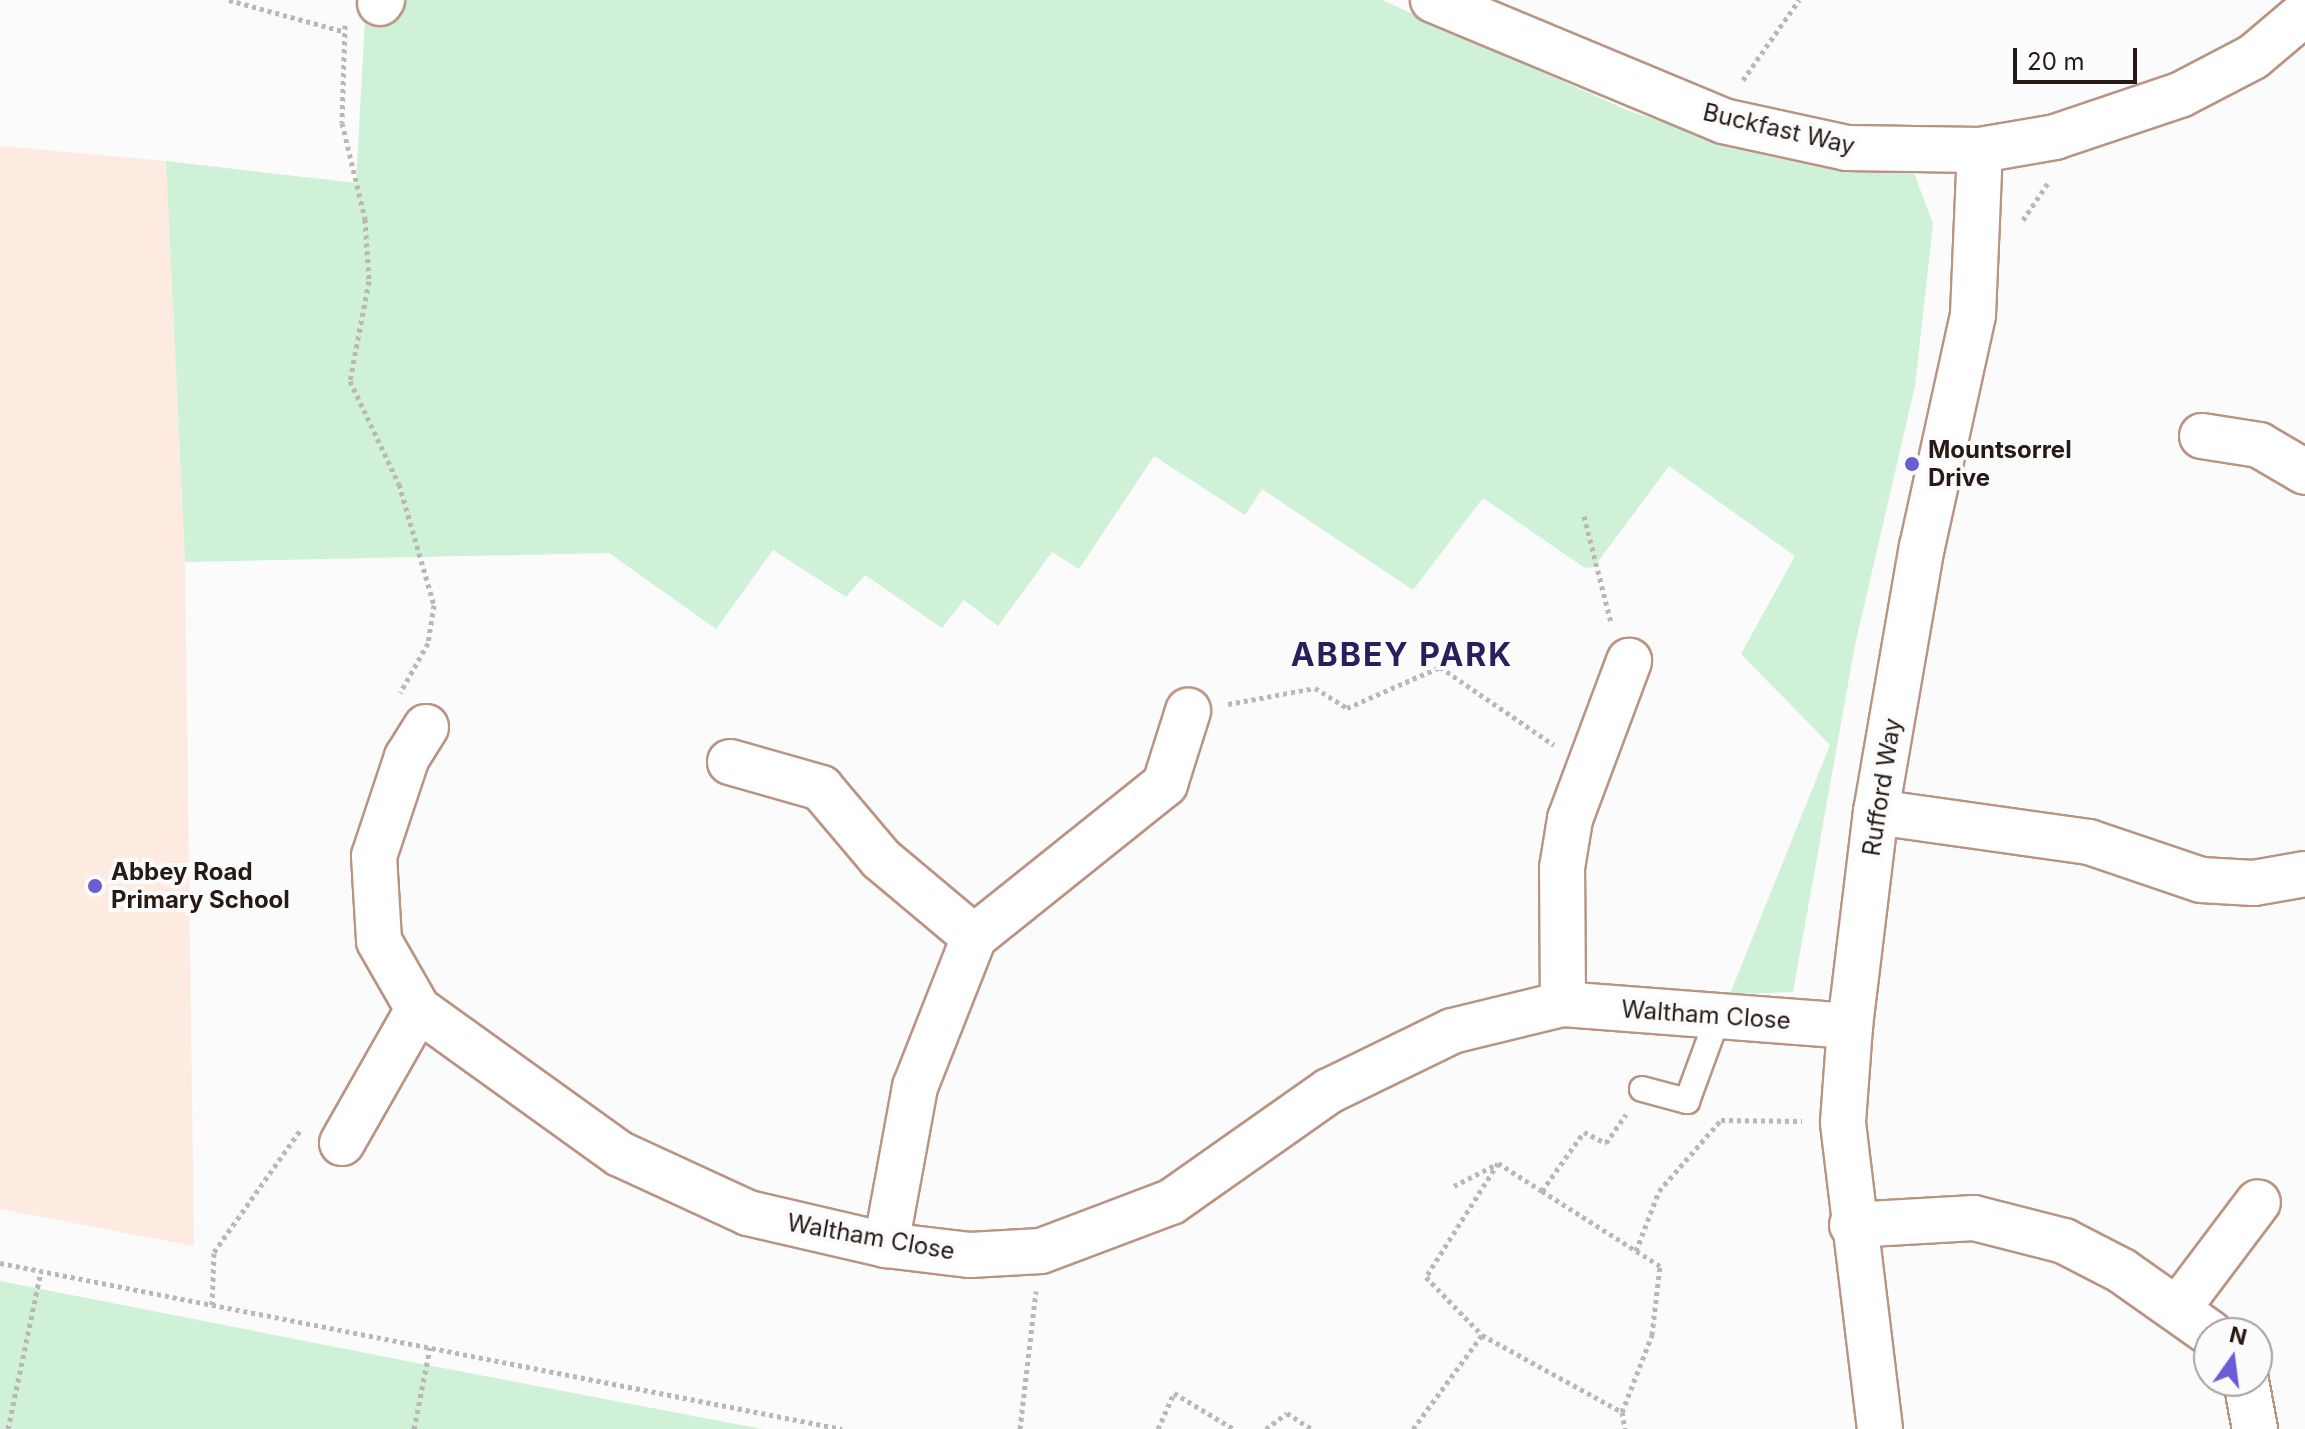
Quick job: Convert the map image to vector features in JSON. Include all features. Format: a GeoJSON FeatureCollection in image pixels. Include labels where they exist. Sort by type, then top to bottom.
{"type":"FeatureCollection","features":[{"type":"Feature","properties":{"kind":"street","name":"Buckfast Way"},"geometry":{"type":"LineString","coordinates":[[1433,0],[1558,58],[1730,94],[1847,148],[1980,150],[2055,137],[2180,95],[2253,57],[2305,13]]}},
{"type":"Feature","properties":{"kind":"street","name":"Rufford Way"},"geometry":{"type":"LineString","coordinates":[[1880,1429],[1852,1225],[1843,1122],[1850,1026],[1876,812],[1973,315],[1980,150]]}},
{"type":"Feature","properties":{"kind":"street"},"geometry":{"type":"LineString","coordinates":[[2202,436],[2259,445],[2305,472]]}},
{"type":"Feature","properties":{"kind":"street"},"geometry":{"type":"LineString","coordinates":[[1563,1004],[1562,868],[1570,819],[1592,770],[1629,661]]}},
{"type":"Feature","properties":{"kind":"street"},"geometry":{"type":"LineString","coordinates":[[886,1245],[915,1087],[974,937],[1165,784],[1188,711]]}},
{"type":"Feature","properties":{"kind":"street","name":"Waltham Close"},"geometry":{"type":"LineString","coordinates":[[426,727],[407,757],[374,856],[379,941],[418,1009],[620,1154],[748,1213],[886,1245],[970,1255],[1041,1251],[1171,1202],[1329,1091],[1452,1031],[1563,1004],[1850,1026]]}},
{"type":"Feature","properties":{"kind":"street"},"geometry":{"type":"LineString","coordinates":[[730,762],[821,788],[881,859],[974,937]]}},
{"type":"Feature","properties":{"kind":"street"},"geometry":{"type":"LineString","coordinates":[[1876,812],[2089,842],[2201,880],[2254,883],[2305,874]]}},
{"type":"Feature","properties":{"kind":"street"},"geometry":{"type":"LineString","coordinates":[[342,1143],[418,1009]]}},
{"type":"Feature","properties":{"kind":"street"},"geometry":{"type":"LineString","coordinates":[[2196,1317],[2258,1202]]}},
{"type":"Feature","properties":{"kind":"street"},"geometry":{"type":"LineString","coordinates":[[1852,1225],[1974,1218],[2064,1241],[2193,1319]]}},
{"type":"Feature","properties":{"kind":"street"},"geometry":{"type":"LineString","coordinates":[[2249,1397],[2255,1429]]}},
{"type":"Feature","properties":{"kind":"lane"},"geometry":{"type":"LineString","coordinates":[[1642,1089],[1687,1101],[1719,1014]]}},
{"type":"Feature","properties":{"kind":"path"},"geometry":{"type":"LineString","coordinates":[[229,0],[342,31]]}},
{"type":"Feature","properties":{"kind":"path"},"geometry":{"type":"LineString","coordinates":[[1730,94],[1799,0]]}},
{"type":"Feature","properties":{"kind":"path"},"geometry":{"type":"LineString","coordinates":[[372,5],[342,31],[342,123],[365,219],[369,281],[350,381],[399,484],[434,605],[428,643],[397,689],[426,727]]}},
{"type":"Feature","properties":{"kind":"path"},"geometry":{"type":"LineString","coordinates":[[1730,94],[1756,86]]}},
{"type":"Feature","properties":{"kind":"path"},"geometry":{"type":"LineString","coordinates":[[2021,225],[2039,191],[2066,177]]}},
{"type":"Feature","properties":{"kind":"path"},"geometry":{"type":"LineString","coordinates":[[1584,516],[1602,603],[1629,661]]}},
{"type":"Feature","properties":{"kind":"path"},"geometry":{"type":"LineString","coordinates":[[1188,711],[1315,688],[1347,708],[1440,667],[1592,770]]}},
{"type":"Feature","properties":{"kind":"path"},"geometry":{"type":"LineString","coordinates":[[1542,1191],[1584,1132],[1606,1143],[1642,1089]]}},
{"type":"Feature","properties":{"kind":"path"},"geometry":{"type":"LineString","coordinates":[[1636,1251],[1659,1191],[1721,1120],[1843,1122]]}},
{"type":"Feature","properties":{"kind":"path"},"geometry":{"type":"LineString","coordinates":[[212,1305],[214,1252],[297,1127],[342,1143]]}},
{"type":"Feature","properties":{"kind":"path"},"geometry":{"type":"LineString","coordinates":[[1498,1163],[1660,1266],[1652,1335],[1622,1412],[1625,1429]]}},
{"type":"Feature","properties":{"kind":"path"},"geometry":{"type":"LineString","coordinates":[[1454,1186],[1498,1163]]}},
{"type":"Feature","properties":{"kind":"path"},"geometry":{"type":"LineString","coordinates":[[1498,1163],[1426,1277],[1482,1335],[1622,1412]]}},
{"type":"Feature","properties":{"kind":"path"},"geometry":{"type":"LineString","coordinates":[[1020,1429],[1041,1251]]}},
{"type":"Feature","properties":{"kind":"path"},"geometry":{"type":"LineString","coordinates":[[0,1263],[842,1429]]}},
{"type":"Feature","properties":{"kind":"path"},"geometry":{"type":"LineString","coordinates":[[8,1429],[41,1271]]}},
{"type":"Feature","properties":{"kind":"path"},"geometry":{"type":"LineString","coordinates":[[1413,1429],[1482,1335]]}},
{"type":"Feature","properties":{"kind":"path"},"geometry":{"type":"LineString","coordinates":[[414,1429],[430,1348]]}},
{"type":"Feature","properties":{"kind":"path"},"geometry":{"type":"LineString","coordinates":[[1158,1429],[1174,1393],[1234,1429]]}},
{"type":"Feature","properties":{"kind":"path"},"geometry":{"type":"LineString","coordinates":[[1266,1429],[1287,1413],[1312,1429]]}},
{"type":"Feature","properties":{"kind":"shaded area","name":"Abbey Road Primary School"},"geometry":{"type":"Polygon","coordinates":[[[0,146],[166,161],[185,562],[194,1246],[0,1209],[0,146]]]}},
{"type":"Feature","properties":{"kind":"green space"},"geometry":{"type":"Polygon","coordinates":[[[366,0],[1382,0],[1629,111],[1772,157],[1914,173],[1933,224],[1915,386],[1855,645],[1793,992],[1730,994],[1830,745],[1741,654],[1795,556],[1669,466],[1594,567],[1585,568],[1483,498],[1413,590],[1262,489],[1245,515],[1154,456],[1079,569],[1052,552],[998,626],[964,600],[942,628],[865,575],[846,597],[773,550],[716,629],[609,553],[185,562],[166,161],[356,183],[366,0]]]}},
{"type":"Feature","properties":{"kind":"green space"},"geometry":{"type":"Polygon","coordinates":[[[0,1281],[427,1365],[762,1429],[0,1429],[0,1281]]]}},
{"type":"Feature","properties":{"kind":"place","name":"Mountsorrel Drive"},"geometry":{"type":"Point","coordinates":[1912,464]}},
{"type":"Feature","properties":{"kind":"place","name":"Abbey Road Primary School"},"geometry":{"type":"Point","coordinates":[95,886]}},
{"type":"Feature","properties":{"kind":"district","name":"ABBEY PARK"},"geometry":{"type":"Point","coordinates":[1402,655]}}]}
